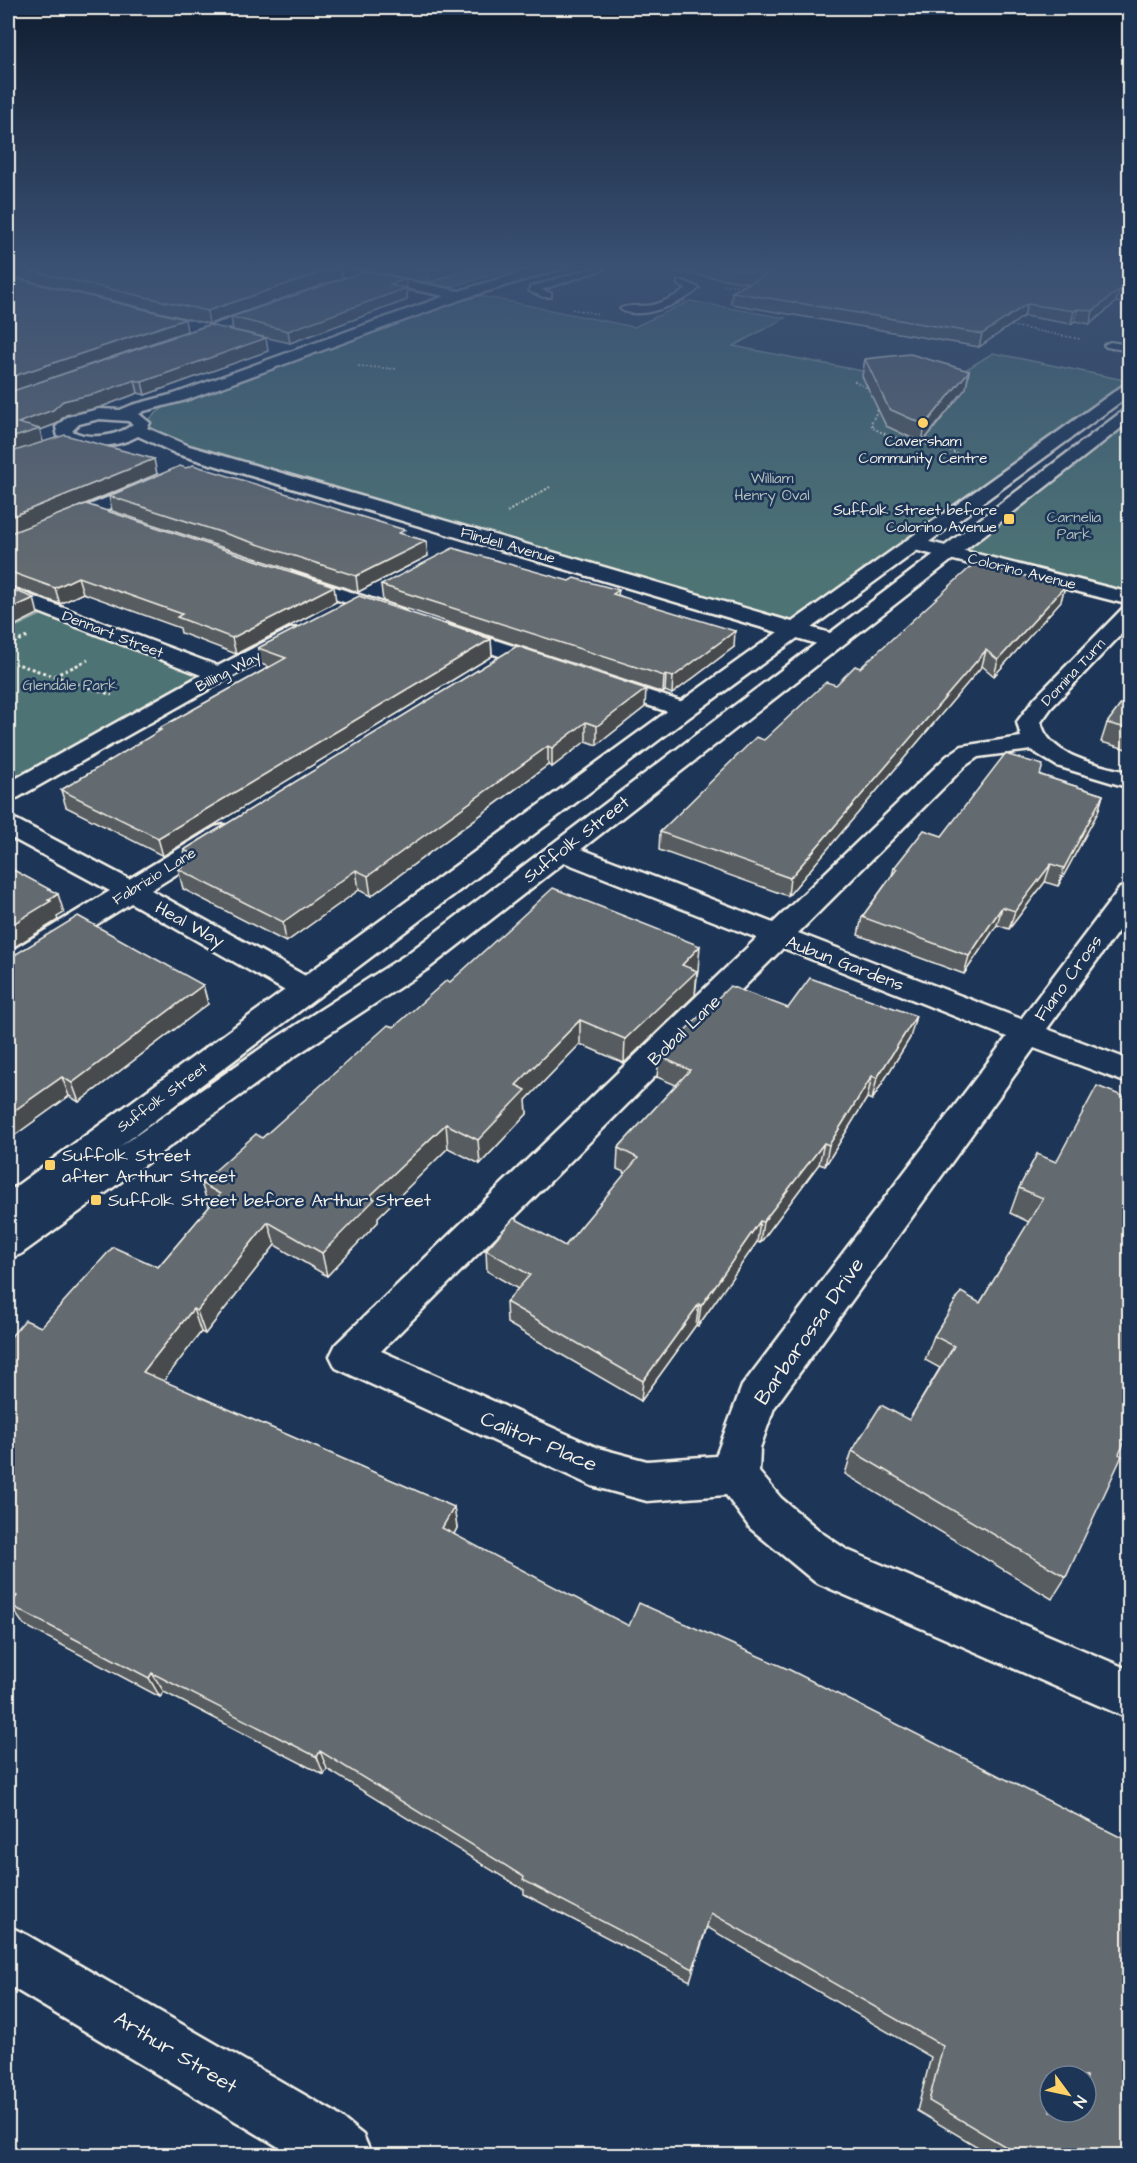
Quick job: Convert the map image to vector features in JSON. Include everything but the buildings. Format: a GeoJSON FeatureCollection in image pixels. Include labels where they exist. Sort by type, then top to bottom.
{"type":"FeatureCollection","features":[{"type":"Feature","properties":{"kind":"street"},"geometry":{"type":"LineString","coordinates":[[60,430],[99,414],[125,414],[138,408],[180,397],[267,365]]}},
{"type":"Feature","properties":{"kind":"street","name":"Suffolk Street"},"geometry":{"type":"LineString","coordinates":[[8,1211],[684,710],[1130,387]]}},
{"type":"Feature","properties":{"kind":"street"},"geometry":{"type":"LineString","coordinates":[[49,414],[60,430],[79,440],[97,440],[125,436],[180,397]]}},
{"type":"Feature","properties":{"kind":"street","name":"Suffolk Street"},"geometry":{"type":"LineString","coordinates":[[8,1244],[281,1050],[418,961],[1130,413]]}},
{"type":"Feature","properties":{"kind":"street","name":"Flindell Avenue"},"geometry":{"type":"LineString","coordinates":[[125,414],[138,418],[140,427],[183,450]]}},
{"type":"Feature","properties":{"kind":"street","name":"Flindell Avenue"},"geometry":{"type":"LineString","coordinates":[[97,440],[183,450],[832,641]]}},
{"type":"Feature","properties":{"kind":"street"},"geometry":{"type":"LineString","coordinates":[[8,545],[213,459]]}},
{"type":"Feature","properties":{"kind":"street"},"geometry":{"type":"LineString","coordinates":[[88,511],[111,519]]}},
{"type":"Feature","properties":{"kind":"street"},"geometry":{"type":"LineString","coordinates":[[452,554],[483,537]]}},
{"type":"Feature","properties":{"kind":"street","name":"Colorino Avenue"},"geometry":{"type":"LineString","coordinates":[[914,544],[1130,599]]}},
{"type":"Feature","properties":{"kind":"street"},"geometry":{"type":"LineString","coordinates":[[271,571],[684,710]]}},
{"type":"Feature","properties":{"kind":"street","name":"Billing Way"},"geometry":{"type":"LineString","coordinates":[[8,793],[219,674],[392,585]]}},
{"type":"Feature","properties":{"kind":"street","name":"Dennart Street"},"geometry":{"type":"LineString","coordinates":[[8,593],[219,674]]}},
{"type":"Feature","properties":{"kind":"street","name":"Domina Turn"},"geometry":{"type":"LineString","coordinates":[[1036,742],[1029,722],[1043,703],[1130,612]]}},
{"type":"Feature","properties":{"kind":"street"},"geometry":{"type":"LineString","coordinates":[[484,672],[514,654]]}},
{"type":"Feature","properties":{"kind":"street"},"geometry":{"type":"LineString","coordinates":[[1036,742],[1043,749],[1060,758],[1130,781]]}},
{"type":"Feature","properties":{"kind":"street","name":"Bobal Lane"},"geometry":{"type":"LineString","coordinates":[[350,1356],[956,761],[971,751],[1036,742]]}},
{"type":"Feature","properties":{"kind":"street","name":"Fabrizio Lane"},"geometry":{"type":"LineString","coordinates":[[8,966],[242,822]]}},
{"type":"Feature","properties":{"kind":"street","name":"Heal Way"},"geometry":{"type":"LineString","coordinates":[[8,826],[131,891],[307,990]]}},
{"type":"Feature","properties":{"kind":"street","name":"Aubun Gardens"},"geometry":{"type":"LineString","coordinates":[[561,851],[1130,1073]]}},
{"type":"Feature","properties":{"kind":"street","name":"Fiano Cross"},"geometry":{"type":"LineString","coordinates":[[1027,1034],[1130,894]]}},
{"type":"Feature","properties":{"kind":"street","name":"Barbarossa Drive"},"geometry":{"type":"LineString","coordinates":[[737,1474],[740,1443],[757,1399],[1027,1034]]}},
{"type":"Feature","properties":{"kind":"street","name":"Calitor Place"},"geometry":{"type":"LineString","coordinates":[[350,1356],[592,1466],[647,1481],[737,1474]]}},
{"type":"Feature","properties":{"kind":"street"},"geometry":{"type":"LineString","coordinates":[[737,1474],[755,1501],[788,1535],[831,1566],[1130,1695]]}},
{"type":"Feature","properties":{"kind":"street","name":"Arthur Street"},"geometry":{"type":"LineString","coordinates":[[8,1954],[313,2133],[342,2156]]}},
{"type":"Feature","properties":{"kind":"path"},"geometry":{"type":"LineString","coordinates":[[368,367],[396,369]]}},
{"type":"Feature","properties":{"kind":"path"},"geometry":{"type":"LineString","coordinates":[[854,381],[871,390],[871,396],[878,404],[878,411],[872,422],[873,428],[906,442],[922,445],[929,443],[964,458],[973,468]]}},
{"type":"Feature","properties":{"kind":"path"},"geometry":{"type":"LineString","coordinates":[[872,394],[876,396]]}},
{"type":"Feature","properties":{"kind":"path"},"geometry":{"type":"LineString","coordinates":[[872,422],[880,416]]}},
{"type":"Feature","properties":{"kind":"path"},"geometry":{"type":"LineString","coordinates":[[520,504],[550,487]]}},
{"type":"Feature","properties":{"kind":"path"},"geometry":{"type":"LineString","coordinates":[[54,677],[97,655]]}},
{"type":"Feature","properties":{"kind":"path"},"geometry":{"type":"LineString","coordinates":[[8,662],[113,696]]}},
{"type":"Feature","properties":{"kind":"shaded area"},"geometry":{"type":"Polygon","coordinates":[[[832,365],[973,365],[939,386],[832,365]]]}},
{"type":"Feature","properties":{"kind":"shaded area"},"geometry":{"type":"Polygon","coordinates":[[[1052,365],[1129,365],[1129,372],[1121,379],[1052,365]]]}},
{"type":"Feature","properties":{"kind":"green space","name":"William Henry Oval"},"geometry":{"type":"Polygon","coordinates":[[[268,365],[831,365],[939,386],[973,365],[1051,365],[1129,381],[1129,387],[796,630],[183,450],[141,427],[156,413],[180,397],[268,365]]]}},
{"type":"Feature","properties":{"kind":"green space","name":"Carnelia Park"},"geometry":{"type":"Polygon","coordinates":[[[1129,413],[1129,599],[947,552],[1129,413]]]}},
{"type":"Feature","properties":{"kind":"green space","name":"Glendale Park"},"geometry":{"type":"Polygon","coordinates":[[[51,610],[219,674],[8,793],[8,630],[51,610]]]}},
{"type":"Feature","properties":{"kind":"place","name":"Caversham Community Centre"},"geometry":{"type":"Point","coordinates":[923,423]}},
{"type":"Feature","properties":{"kind":"place","name":"Suffolk Street before Colorino Avenue"},"geometry":{"type":"Point","coordinates":[1009,519]}},
{"type":"Feature","properties":{"kind":"place","name":"Suffolk Street after Arthur Street"},"geometry":{"type":"Point","coordinates":[50,1165]}},
{"type":"Feature","properties":{"kind":"place","name":"Suffolk Street before Arthur Street"},"geometry":{"type":"Point","coordinates":[96,1200]}}]}
